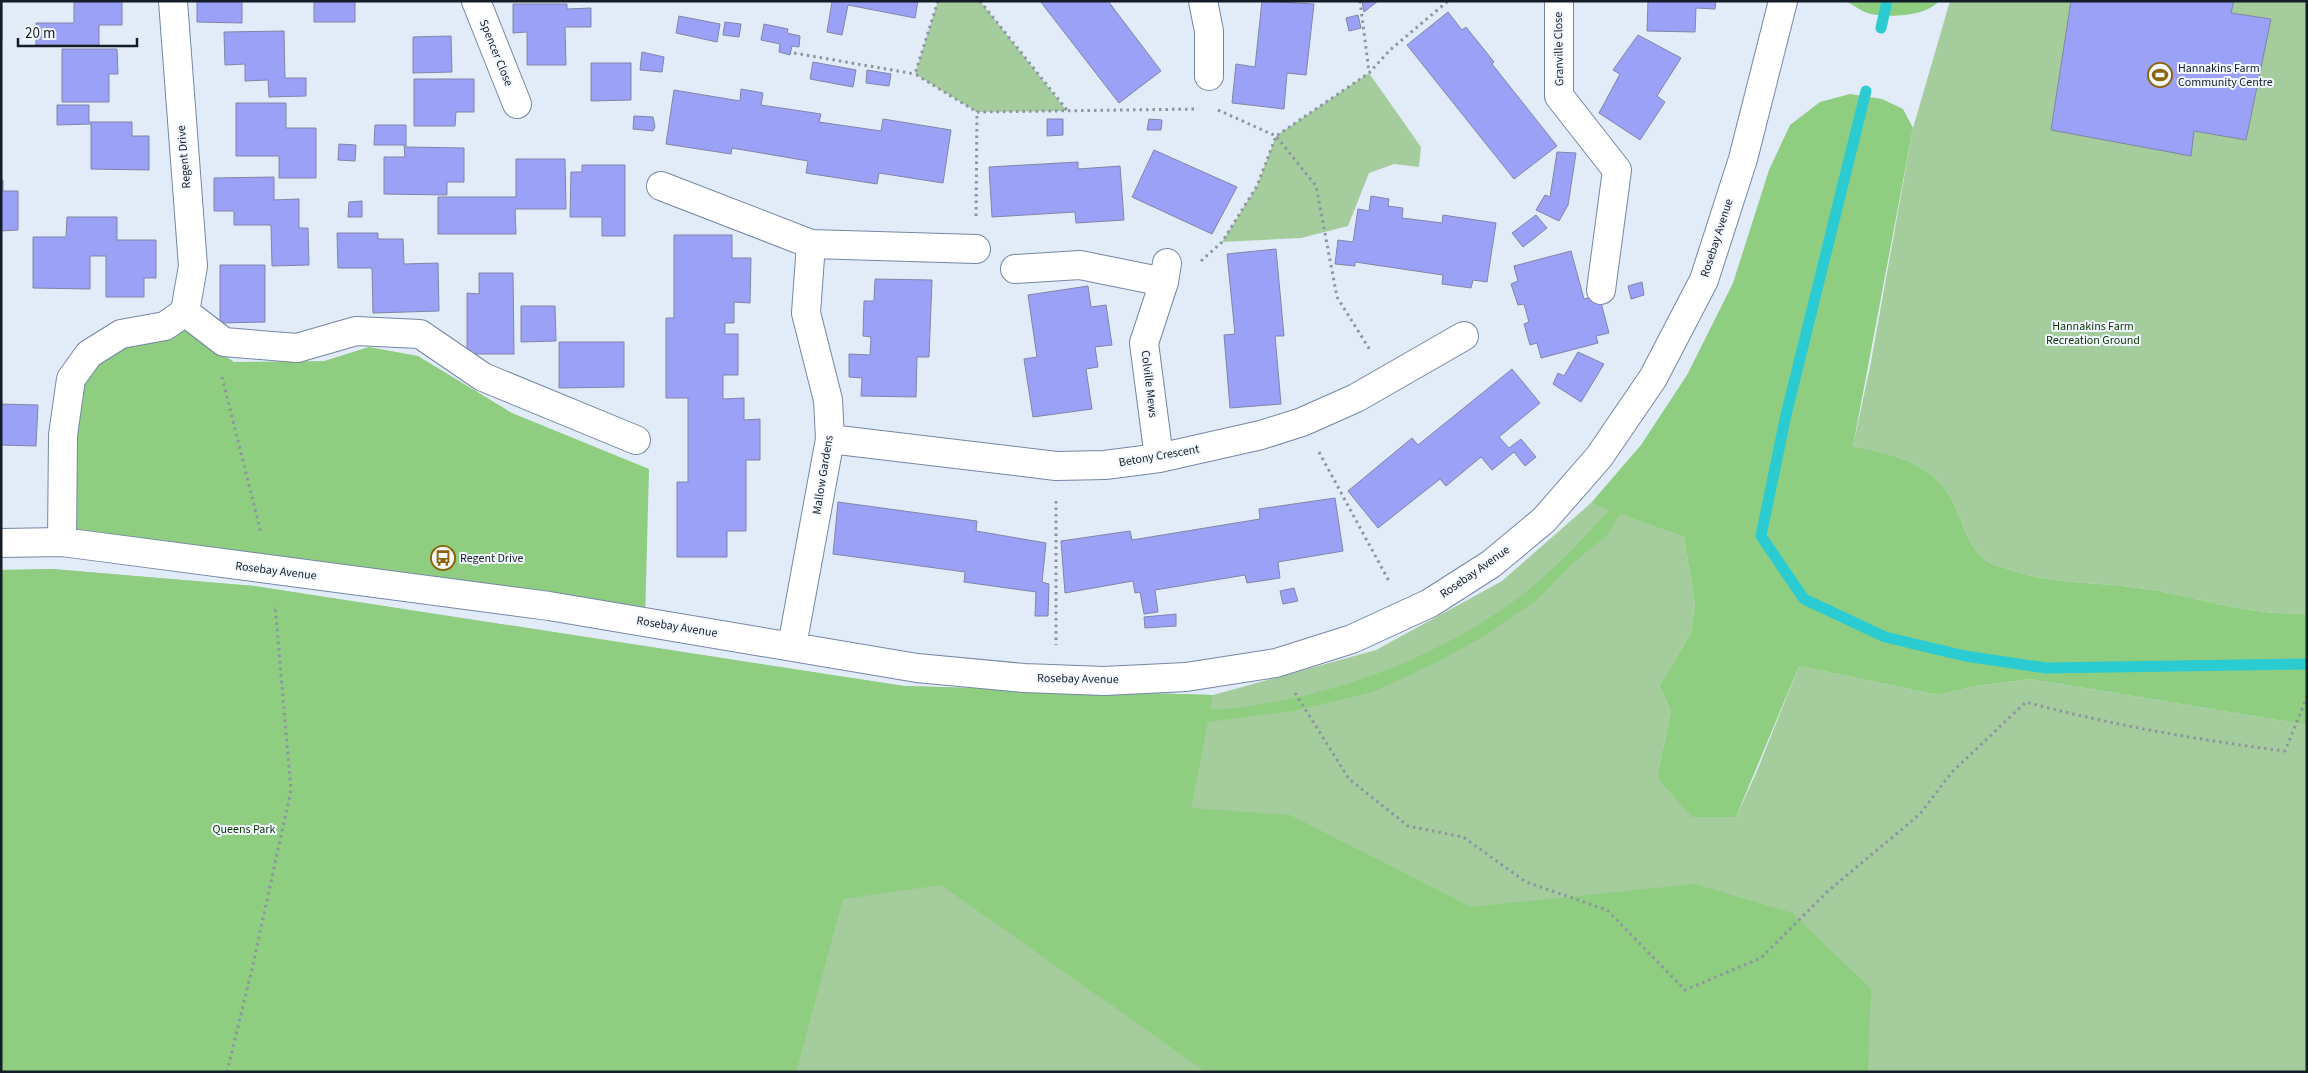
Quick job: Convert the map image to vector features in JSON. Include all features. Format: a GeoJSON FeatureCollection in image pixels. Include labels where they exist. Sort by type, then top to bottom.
{"type":"FeatureCollection","features":[{"type":"Feature","properties":{"kind":"street","name":"Regent Drive"},"geometry":{"type":"LineString","coordinates":[[172,1],[193,266],[186,312]]}},
{"type":"Feature","properties":{"kind":"street","name":"Spencer Close"},"geometry":{"type":"LineString","coordinates":[[476,1],[516,104]]}},
{"type":"Feature","properties":{"kind":"street"},"geometry":{"type":"LineString","coordinates":[[1203,1],[1209,31],[1209,76]]}},
{"type":"Feature","properties":{"kind":"street","name":"Granville Close"},"geometry":{"type":"LineString","coordinates":[[1558,1],[1559,96],[1617,170],[1601,290]]}},
{"type":"Feature","properties":{"kind":"street","name":"Rosebay Avenue"},"geometry":{"type":"LineString","coordinates":[[1,543],[62,542],[550,606],[917,668],[1104,681],[1186,677],[1276,663],[1352,639],[1430,603],[1491,564],[1544,520],[1598,457],[1653,378],[1704,280],[1743,159],[1775,41],[1783,1]]}},
{"type":"Feature","properties":{"kind":"street"},"geometry":{"type":"LineString","coordinates":[[661,186],[811,244],[976,249]]}},
{"type":"Feature","properties":{"kind":"street","name":"Mallow Gardens"},"geometry":{"type":"LineString","coordinates":[[792,646],[830,439],[828,400],[806,313],[811,244]]}},
{"type":"Feature","properties":{"kind":"street"},"geometry":{"type":"LineString","coordinates":[[1015,269],[1080,265],[1166,273]]}},
{"type":"Feature","properties":{"kind":"street","name":"Colville Mews"},"geometry":{"type":"LineString","coordinates":[[1159,458],[1144,343],[1166,273]]}},
{"type":"Feature","properties":{"kind":"street"},"geometry":{"type":"LineString","coordinates":[[62,542],[63,435],[71,378],[89,354],[121,334],[165,326],[186,312],[224,342],[297,348],[356,331],[420,334],[483,377],[636,440]]}},
{"type":"Feature","properties":{"kind":"street","name":"Betony Crescent"},"geometry":{"type":"LineString","coordinates":[[830,439],[1056,466],[1105,465],[1159,458],[1261,435],[1302,422],[1356,398],[1464,336]]}},
{"type":"Feature","properties":{"kind":"path"},"geometry":{"type":"LineString","coordinates":[[915,74],[938,1]]}},
{"type":"Feature","properties":{"kind":"path"},"geometry":{"type":"LineString","coordinates":[[980,1],[1068,111]]}},
{"type":"Feature","properties":{"kind":"path"},"geometry":{"type":"LineString","coordinates":[[1360,1],[1369,73]]}},
{"type":"Feature","properties":{"kind":"path"},"geometry":{"type":"LineString","coordinates":[[1166,273],[1194,267],[1222,242],[1257,186],[1276,136],[1369,73],[1390,50],[1448,1]]}},
{"type":"Feature","properties":{"kind":"path"},"geometry":{"type":"LineString","coordinates":[[794,54],[915,74],[977,112],[1205,109]]}},
{"type":"Feature","properties":{"kind":"path"},"geometry":{"type":"LineString","coordinates":[[1215,109],[1276,136],[1316,186],[1336,297],[1389,379]]}},
{"type":"Feature","properties":{"kind":"path"},"geometry":{"type":"LineString","coordinates":[[976,249],[977,112]]}},
{"type":"Feature","properties":{"kind":"path"},"geometry":{"type":"LineString","coordinates":[[222,376],[272,570],[291,790],[252,969],[227,1072]]}},
{"type":"Feature","properties":{"kind":"path"},"geometry":{"type":"LineString","coordinates":[[1302,422],[1406,614]]}},
{"type":"Feature","properties":{"kind":"path"},"geometry":{"type":"LineString","coordinates":[[1056,466],[1056,679]]}},
{"type":"Feature","properties":{"kind":"path"},"geometry":{"type":"LineString","coordinates":[[1276,663],[1349,779],[1408,826],[1463,838],[1526,882],[1607,910],[1685,990],[1761,958],[1827,892],[1920,814],[1952,772],[2026,702],[2087,718],[2206,741],[2285,751],[2307,697]]}},
{"type":"Feature","properties":{"kind":"green space"},"geometry":{"type":"Polygon","coordinates":[[[938,1],[980,1],[1067,111],[977,112],[915,74],[938,1]]]}},
{"type":"Feature","properties":{"kind":"green space"},"geometry":{"type":"Polygon","coordinates":[[[1846,1],[1939,1],[1926,10],[1917,13],[1888,16],[1868,13],[1846,1]]]}},
{"type":"Feature","properties":{"kind":"green space","name":"Hannakins Farm Recreation Ground"},"geometry":{"type":"Polygon","coordinates":[[[1950,1],[2307,1],[2307,613],[2267,612],[2226,606],[2146,589],[2060,581],[1995,565],[1983,558],[1972,545],[1947,491],[1937,480],[1913,463],[1884,453],[1853,446],[1871,362],[1913,128],[1950,1]]]}},
{"type":"Feature","properties":{"kind":"green space"},"geometry":{"type":"Polygon","coordinates":[[[1369,73],[1421,147],[1419,167],[1394,164],[1369,173],[1348,226],[1301,238],[1222,242],[1257,186],[1276,136],[1369,73]]]}},
{"type":"Feature","properties":{"kind":"green space","name":"Queens Park"},"geometry":{"type":"Polygon","coordinates":[[[1850,94],[1882,99],[1903,109],[1913,128],[1853,446],[1884,453],[1913,463],[1937,480],[1947,491],[1972,545],[1983,558],[1995,565],[2060,581],[2146,589],[2226,606],[2267,612],[2307,613],[2307,725],[2031,679],[1976,686],[1938,695],[1799,666],[1736,817],[1692,817],[1657,777],[1671,711],[1659,686],[1691,633],[1695,605],[1684,537],[1620,514],[1608,534],[1572,564],[1538,599],[1486,635],[1435,663],[1373,692],[1292,711],[1208,722],[1191,808],[1290,815],[1471,907],[1695,884],[1792,913],[1871,989],[1868,1072],[1206,1072],[941,885],[843,899],[796,1072],[1,1072],[1,570],[52,569],[254,586],[904,686],[1213,695],[1210,709],[1242,707],[1307,695],[1340,686],[1404,663],[1466,632],[1495,614],[1534,585],[1609,510],[1591,503],[1641,445],[1687,375],[1733,283],[1769,170],[1790,125],[1820,102],[1850,94]]]}},
{"type":"Feature","properties":{"kind":"green space"},"geometry":{"type":"Polygon","coordinates":[[[185,312],[206,343],[234,362],[324,361],[369,347],[418,356],[512,413],[649,469],[645,622],[62,542],[71,379],[185,312]]]}},
{"type":"Feature","properties":{"kind":"green space","name":"Queens Park"},"geometry":{"type":"Polygon","coordinates":[[[1591,503],[1684,537],[1695,605],[1691,633],[1659,686],[1671,711],[1657,777],[1711,817],[1736,817],[1757,771],[1799,666],[1938,695],[1976,686],[2031,679],[2307,725],[2307,1072],[1,1072],[1,570],[52,569],[254,586],[904,686],[1213,695],[1376,650],[1502,581],[1591,503]]]}},
{"type":"Feature","properties":{"kind":"building"},"geometry":{"type":"Polygon","coordinates":[[[2,1],[2,41],[1,41],[2,1]]]}},
{"type":"Feature","properties":{"kind":"building"},"geometry":{"type":"Polygon","coordinates":[[[74,1],[122,1],[122,25],[99,25],[99,45],[36,45],[36,23],[74,23],[74,1]]]}},
{"type":"Feature","properties":{"kind":"building"},"geometry":{"type":"Polygon","coordinates":[[[197,1],[242,1],[242,23],[197,22],[197,1]]]}},
{"type":"Feature","properties":{"kind":"building"},"geometry":{"type":"Polygon","coordinates":[[[314,1],[355,1],[355,22],[314,22],[314,1]]]}},
{"type":"Feature","properties":{"kind":"building"},"geometry":{"type":"Polygon","coordinates":[[[828,1],[918,1],[915,18],[848,5],[842,35],[827,32],[832,2],[828,1]]]}},
{"type":"Feature","properties":{"kind":"building"},"geometry":{"type":"Polygon","coordinates":[[[1040,1],[1108,1],[1161,71],[1119,103],[1040,1]]]}},
{"type":"Feature","properties":{"kind":"building"},"geometry":{"type":"Polygon","coordinates":[[[1262,1],[1314,4],[1306,75],[1287,73],[1284,109],[1232,103],[1236,64],[1255,67],[1262,1]]]}},
{"type":"Feature","properties":{"kind":"building"},"geometry":{"type":"Polygon","coordinates":[[[1362,1],[1378,1],[1364,12],[1362,1]]]}},
{"type":"Feature","properties":{"kind":"building"},"geometry":{"type":"Polygon","coordinates":[[[1648,1],[1716,1],[1715,9],[1696,8],[1695,32],[1647,31],[1648,1]]]}},
{"type":"Feature","properties":{"kind":"building","name":"Hannakins Farm Community Centre"},"geometry":{"type":"Polygon","coordinates":[[[2071,1],[2234,1],[2231,13],[2271,19],[2246,140],[2194,131],[2191,156],[2051,130],[2071,1]]]}},
{"type":"Feature","properties":{"kind":"building"},"geometry":{"type":"Polygon","coordinates":[[[513,4],[567,4],[567,9],[591,8],[591,27],[565,27],[566,65],[527,65],[527,32],[513,33],[513,4]]]}},
{"type":"Feature","properties":{"kind":"building"},"geometry":{"type":"Polygon","coordinates":[[[1448,12],[1462,30],[1466,27],[1494,62],[1492,64],[1557,146],[1514,179],[1407,45],[1448,12]]]}},
{"type":"Feature","properties":{"kind":"building"},"geometry":{"type":"Polygon","coordinates":[[[1358,15],[1361,28],[1349,31],[1346,18],[1358,15]]]}},
{"type":"Feature","properties":{"kind":"building"},"geometry":{"type":"Polygon","coordinates":[[[679,16],[720,24],[717,42],[676,33],[679,16]]]}},
{"type":"Feature","properties":{"kind":"building"},"geometry":{"type":"Polygon","coordinates":[[[725,22],[741,24],[739,37],[723,35],[725,22]]]}},
{"type":"Feature","properties":{"kind":"building"},"geometry":{"type":"Polygon","coordinates":[[[764,24],[788,29],[787,33],[800,36],[799,47],[792,46],[790,55],[779,52],[780,44],[761,40],[764,24]]]}},
{"type":"Feature","properties":{"kind":"building"},"geometry":{"type":"Polygon","coordinates":[[[284,31],[285,78],[306,78],[306,96],[269,97],[268,80],[245,81],[245,64],[225,65],[224,32],[284,31]]]}},
{"type":"Feature","properties":{"kind":"building"},"geometry":{"type":"Polygon","coordinates":[[[1638,35],[1681,58],[1657,96],[1665,102],[1640,140],[1599,113],[1620,74],[1613,70],[1638,35]]]}},
{"type":"Feature","properties":{"kind":"building"},"geometry":{"type":"Polygon","coordinates":[[[451,36],[452,72],[413,73],[413,37],[451,36]]]}},
{"type":"Feature","properties":{"kind":"building"},"geometry":{"type":"Polygon","coordinates":[[[62,49],[117,49],[118,74],[109,74],[109,102],[62,102],[62,49]]]}},
{"type":"Feature","properties":{"kind":"building"},"geometry":{"type":"Polygon","coordinates":[[[642,52],[664,57],[662,72],[640,70],[642,52]]]}},
{"type":"Feature","properties":{"kind":"building"},"geometry":{"type":"Polygon","coordinates":[[[813,62],[856,70],[853,87],[810,79],[813,62]]]}},
{"type":"Feature","properties":{"kind":"building"},"geometry":{"type":"Polygon","coordinates":[[[591,63],[631,63],[631,100],[591,101],[591,63]]]}},
{"type":"Feature","properties":{"kind":"building"},"geometry":{"type":"Polygon","coordinates":[[[867,70],[891,74],[889,86],[866,83],[867,70]]]}},
{"type":"Feature","properties":{"kind":"building"},"geometry":{"type":"Polygon","coordinates":[[[414,79],[474,79],[474,112],[456,112],[455,126],[414,126],[414,79]]]}},
{"type":"Feature","properties":{"kind":"building"},"geometry":{"type":"Polygon","coordinates":[[[741,89],[763,93],[761,105],[821,114],[819,122],[881,131],[883,119],[951,130],[943,183],[879,173],[877,184],[806,173],[808,161],[732,148],[731,154],[666,144],[674,90],[740,101],[741,89]]]}},
{"type":"Feature","properties":{"kind":"building"},"geometry":{"type":"Polygon","coordinates":[[[236,103],[286,103],[286,128],[316,128],[316,178],[279,178],[279,156],[236,156],[236,103]]]}},
{"type":"Feature","properties":{"kind":"building"},"geometry":{"type":"Polygon","coordinates":[[[57,105],[89,105],[89,122],[132,122],[132,136],[149,136],[149,170],[91,169],[91,124],[57,125],[57,105]]]}},
{"type":"Feature","properties":{"kind":"building"},"geometry":{"type":"Polygon","coordinates":[[[634,116],[653,117],[655,127],[653,131],[633,129],[634,116]]]}},
{"type":"Feature","properties":{"kind":"building"},"geometry":{"type":"Polygon","coordinates":[[[1047,119],[1063,119],[1063,135],[1047,136],[1047,119]]]}},
{"type":"Feature","properties":{"kind":"building"},"geometry":{"type":"Polygon","coordinates":[[[1149,119],[1162,120],[1161,130],[1147,130],[1149,119]]]}},
{"type":"Feature","properties":{"kind":"building"},"geometry":{"type":"Polygon","coordinates":[[[375,125],[406,125],[406,147],[464,148],[464,182],[447,182],[447,195],[384,194],[384,157],[405,157],[404,145],[374,145],[375,125]]]}},
{"type":"Feature","properties":{"kind":"building"},"geometry":{"type":"Polygon","coordinates":[[[339,144],[356,145],[355,161],[338,160],[339,144]]]}},
{"type":"Feature","properties":{"kind":"building"},"geometry":{"type":"Polygon","coordinates":[[[1154,150],[1237,187],[1212,234],[1132,197],[1154,150]]]}},
{"type":"Feature","properties":{"kind":"building"},"geometry":{"type":"Polygon","coordinates":[[[1557,152],[1576,153],[1568,205],[1559,221],[1536,210],[1545,195],[1550,197],[1557,152]]]}},
{"type":"Feature","properties":{"kind":"building"},"geometry":{"type":"Polygon","coordinates":[[[516,159],[565,159],[566,209],[515,209],[516,234],[438,234],[438,197],[516,197],[516,159]]]}},
{"type":"Feature","properties":{"kind":"building"},"geometry":{"type":"Polygon","coordinates":[[[1078,162],[1078,169],[1120,166],[1124,220],[1076,223],[1075,212],[992,217],[989,167],[1078,162]]]}},
{"type":"Feature","properties":{"kind":"building"},"geometry":{"type":"Polygon","coordinates":[[[582,165],[625,165],[625,236],[602,236],[602,217],[570,217],[571,172],[582,172],[582,165]]]}},
{"type":"Feature","properties":{"kind":"building"},"geometry":{"type":"Polygon","coordinates":[[[274,177],[274,200],[299,199],[299,228],[308,228],[309,265],[272,266],[271,225],[234,225],[234,211],[214,211],[214,178],[274,177]]]}},
{"type":"Feature","properties":{"kind":"building"},"geometry":{"type":"Polygon","coordinates":[[[1,180],[3,180],[3,191],[18,191],[18,230],[1,231],[1,180]]]}},
{"type":"Feature","properties":{"kind":"building"},"geometry":{"type":"Polygon","coordinates":[[[1371,196],[1389,199],[1388,206],[1403,208],[1402,218],[1442,223],[1443,215],[1496,223],[1487,282],[1473,280],[1471,288],[1442,284],[1443,275],[1355,262],[1355,266],[1335,264],[1338,240],[1353,242],[1358,209],[1369,211],[1371,196]]]}},
{"type":"Feature","properties":{"kind":"building"},"geometry":{"type":"Polygon","coordinates":[[[362,201],[362,217],[348,217],[349,202],[362,201]]]}},
{"type":"Feature","properties":{"kind":"building"},"geometry":{"type":"Polygon","coordinates":[[[1536,215],[1547,228],[1523,247],[1512,233],[1536,215]]]}},
{"type":"Feature","properties":{"kind":"building"},"geometry":{"type":"Polygon","coordinates":[[[67,217],[117,217],[117,240],[156,240],[156,278],[144,278],[144,297],[106,297],[106,256],[90,256],[90,289],[33,288],[33,237],[66,237],[67,217]]]}},
{"type":"Feature","properties":{"kind":"building"},"geometry":{"type":"Polygon","coordinates":[[[337,233],[378,233],[378,239],[403,239],[404,264],[438,263],[439,311],[373,313],[372,268],[338,268],[337,233]]]}},
{"type":"Feature","properties":{"kind":"building"},"geometry":{"type":"Polygon","coordinates":[[[674,235],[732,235],[732,258],[751,258],[750,303],[734,302],[734,323],[725,323],[725,334],[738,334],[738,375],[723,375],[723,399],[744,398],[744,420],[760,419],[760,460],[746,460],[746,531],[727,531],[727,557],[677,557],[677,482],[688,482],[688,398],[666,398],[666,318],[674,318],[674,235]]]}},
{"type":"Feature","properties":{"kind":"building"},"geometry":{"type":"Polygon","coordinates":[[[1276,249],[1284,336],[1275,336],[1281,404],[1230,408],[1224,335],[1235,334],[1227,254],[1276,249]]]}},
{"type":"Feature","properties":{"kind":"building"},"geometry":{"type":"Polygon","coordinates":[[[1571,251],[1584,299],[1599,295],[1609,333],[1596,336],[1598,343],[1541,358],[1537,343],[1530,345],[1524,324],[1529,322],[1524,304],[1518,305],[1511,284],[1518,281],[1514,266],[1571,251]]]}},
{"type":"Feature","properties":{"kind":"building"},"geometry":{"type":"Polygon","coordinates":[[[220,265],[265,265],[265,322],[220,323],[220,265]]]}},
{"type":"Feature","properties":{"kind":"building"},"geometry":{"type":"Polygon","coordinates":[[[479,273],[513,273],[514,354],[467,354],[467,293],[479,294],[479,273]]]}},
{"type":"Feature","properties":{"kind":"building"},"geometry":{"type":"Polygon","coordinates":[[[875,279],[932,280],[929,357],[917,357],[916,397],[861,396],[862,378],[849,377],[849,354],[870,355],[871,337],[863,336],[864,301],[874,301],[875,279]]]}},
{"type":"Feature","properties":{"kind":"building"},"geometry":{"type":"Polygon","coordinates":[[[1642,282],[1644,295],[1631,299],[1628,286],[1642,282]]]}},
{"type":"Feature","properties":{"kind":"building"},"geometry":{"type":"Polygon","coordinates":[[[1088,286],[1091,307],[1106,305],[1112,345],[1095,347],[1098,367],[1086,369],[1092,409],[1033,417],[1024,359],[1037,357],[1028,295],[1088,286]]]}},
{"type":"Feature","properties":{"kind":"building"},"geometry":{"type":"Polygon","coordinates":[[[521,306],[555,306],[556,341],[521,342],[521,306]]]}},
{"type":"Feature","properties":{"kind":"building"},"geometry":{"type":"Polygon","coordinates":[[[559,342],[624,342],[624,387],[559,388],[559,342]]]}},
{"type":"Feature","properties":{"kind":"building"},"geometry":{"type":"Polygon","coordinates":[[[1578,352],[1604,364],[1581,402],[1553,384],[1558,373],[1564,376],[1578,352]]]}},
{"type":"Feature","properties":{"kind":"building"},"geometry":{"type":"Polygon","coordinates":[[[1512,369],[1540,403],[1499,437],[1509,448],[1521,439],[1536,457],[1525,466],[1514,452],[1492,470],[1481,457],[1446,486],[1440,479],[1378,528],[1348,491],[1412,438],[1418,445],[1512,369]]]}},
{"type":"Feature","properties":{"kind":"building"},"geometry":{"type":"Polygon","coordinates":[[[1,404],[38,405],[36,446],[1,445],[1,404]]]}},
{"type":"Feature","properties":{"kind":"building"},"geometry":{"type":"Polygon","coordinates":[[[1335,498],[1343,551],[1278,562],[1280,578],[1247,583],[1245,575],[1155,590],[1158,612],[1144,614],[1140,592],[1135,593],[1133,581],[1065,593],[1061,541],[1130,531],[1132,540],[1260,519],[1259,509],[1335,498]]]}},
{"type":"Feature","properties":{"kind":"building"},"geometry":{"type":"Polygon","coordinates":[[[838,502],[977,521],[976,531],[1046,543],[1042,582],[1049,584],[1048,616],[1035,616],[1036,592],[964,582],[965,572],[833,554],[838,502]]]}},
{"type":"Feature","properties":{"kind":"building"},"geometry":{"type":"Polygon","coordinates":[[[1294,588],[1298,601],[1283,604],[1280,591],[1294,588]]]}},
{"type":"Feature","properties":{"kind":"building"},"geometry":{"type":"Polygon","coordinates":[[[1176,614],[1176,626],[1145,628],[1144,617],[1176,614]]]}},
{"type":"Feature","properties":{"kind":"waterway"},"geometry":{"type":"LineString","coordinates":[[1881,28],[1887,1]]}},
{"type":"Feature","properties":{"kind":"waterway"},"geometry":{"type":"LineString","coordinates":[[1866,91],[1786,415],[1761,536],[1804,599],[1885,637],[1965,656],[2046,668],[2307,664]]}},
{"type":"Feature","properties":{"kind":"place","name":"Hannakins Farm Community Centre"},"geometry":{"type":"Point","coordinates":[2160,75]}},
{"type":"Feature","properties":{"kind":"place","name":"Regent Drive"},"geometry":{"type":"Point","coordinates":[443,558]}}]}
